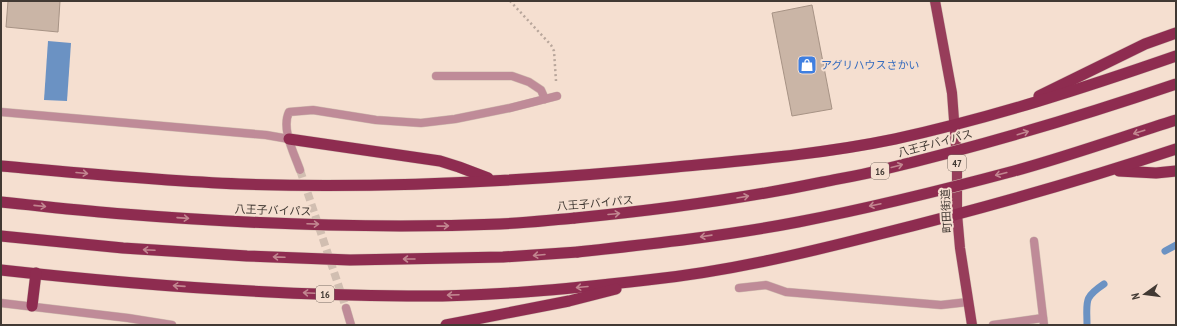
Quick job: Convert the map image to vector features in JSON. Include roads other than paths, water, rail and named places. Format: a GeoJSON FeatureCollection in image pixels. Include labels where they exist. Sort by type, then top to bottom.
{"type":"FeatureCollection","features":[{"type":"Feature","properties":{"kind":"highway"},"geometry":{"type":"LineString","coordinates":[[1010,110],[1145,44],[1176,33]]}},
{"type":"Feature","properties":{"kind":"highway"},"geometry":{"type":"LineString","coordinates":[[1,166],[128,178],[240,184],[348,185],[493,180],[591,174],[759,158],[879,142],[1010,110],[1091,86],[1176,56]]}},
{"type":"Feature","properties":{"kind":"highway","name":"八王子バイパス"},"geometry":{"type":"LineString","coordinates":[[1,202],[124,214],[246,222],[335,225],[429,226],[501,224],[638,212],[712,203],[880,171],[1008,138],[1176,84]]}},
{"type":"Feature","properties":{"kind":"highway"},"geometry":{"type":"LineString","coordinates":[[1,236],[123,248],[247,256],[350,260],[503,258],[578,252],[717,235],[797,222],[887,203],[1015,171],[1176,120]]}},
{"type":"Feature","properties":{"kind":"highway"},"geometry":{"type":"LineString","coordinates":[[289,139],[440,161],[459,166],[493,180]]}},
{"type":"Feature","properties":{"kind":"highway","name":"16"},"geometry":{"type":"LineString","coordinates":[[1,270],[118,282],[196,287],[319,294],[410,296],[540,291],[649,280],[721,270],[804,253],[1023,197],[1176,149]]}},
{"type":"Feature","properties":{"kind":"highway","name":"16"},"geometry":{"type":"LineString","coordinates":[[1112,170],[1156,174],[1176,171]]}},
{"type":"Feature","properties":{"kind":"highway"},"geometry":{"type":"LineString","coordinates":[[32,306],[36,273]]}},
{"type":"Feature","properties":{"kind":"highway"},"geometry":{"type":"LineString","coordinates":[[446,325],[569,301],[649,280]]}},
{"type":"Feature","properties":{"kind":"main road","name":"町田街道"},"geometry":{"type":"LineString","coordinates":[[935,1],[952,93],[957,160],[960,248],[972,325]]}},
{"type":"Feature","properties":{"kind":"street"},"geometry":{"type":"LineString","coordinates":[[436,76],[512,76],[529,82],[541,90],[545,99]]}},
{"type":"Feature","properties":{"kind":"street"},"geometry":{"type":"LineString","coordinates":[[300,170],[289,139],[286,118],[289,112],[313,110],[376,120],[420,123],[510,108],[557,96]]}},
{"type":"Feature","properties":{"kind":"street"},"geometry":{"type":"LineString","coordinates":[[1,112],[266,135],[289,139]]}},
{"type":"Feature","properties":{"kind":"street"},"geometry":{"type":"LineString","coordinates":[[993,325],[1044,321],[1034,241]]}},
{"type":"Feature","properties":{"kind":"street"},"geometry":{"type":"LineString","coordinates":[[739,288],[766,285],[786,292],[933,305],[968,302]]}},
{"type":"Feature","properties":{"kind":"street"},"geometry":{"type":"LineString","coordinates":[[1,303],[32,306],[128,322],[172,325]]}},
{"type":"Feature","properties":{"kind":"street"},"geometry":{"type":"LineString","coordinates":[[346,308],[351,325]]}},
{"type":"Feature","properties":{"kind":"water"},"geometry":{"type":"Polygon","coordinates":[[[48,41],[71,43],[67,101],[44,100],[48,41]]]}},
{"type":"Feature","properties":{"kind":"waterway"},"geometry":{"type":"LineString","coordinates":[[1165,251],[1176,245]]}},
{"type":"Feature","properties":{"kind":"waterway"},"geometry":{"type":"LineString","coordinates":[[1087,325],[1087,305],[1089,297],[1104,284]]}},
{"type":"Feature","properties":{"kind":"tunnel"},"geometry":{"type":"LineString","coordinates":[[300,170],[346,308]]}},
{"type":"Feature","properties":{"kind":"place","name":"アグリハウスさかい"},"geometry":{"type":"Point","coordinates":[807,65]}}]}
